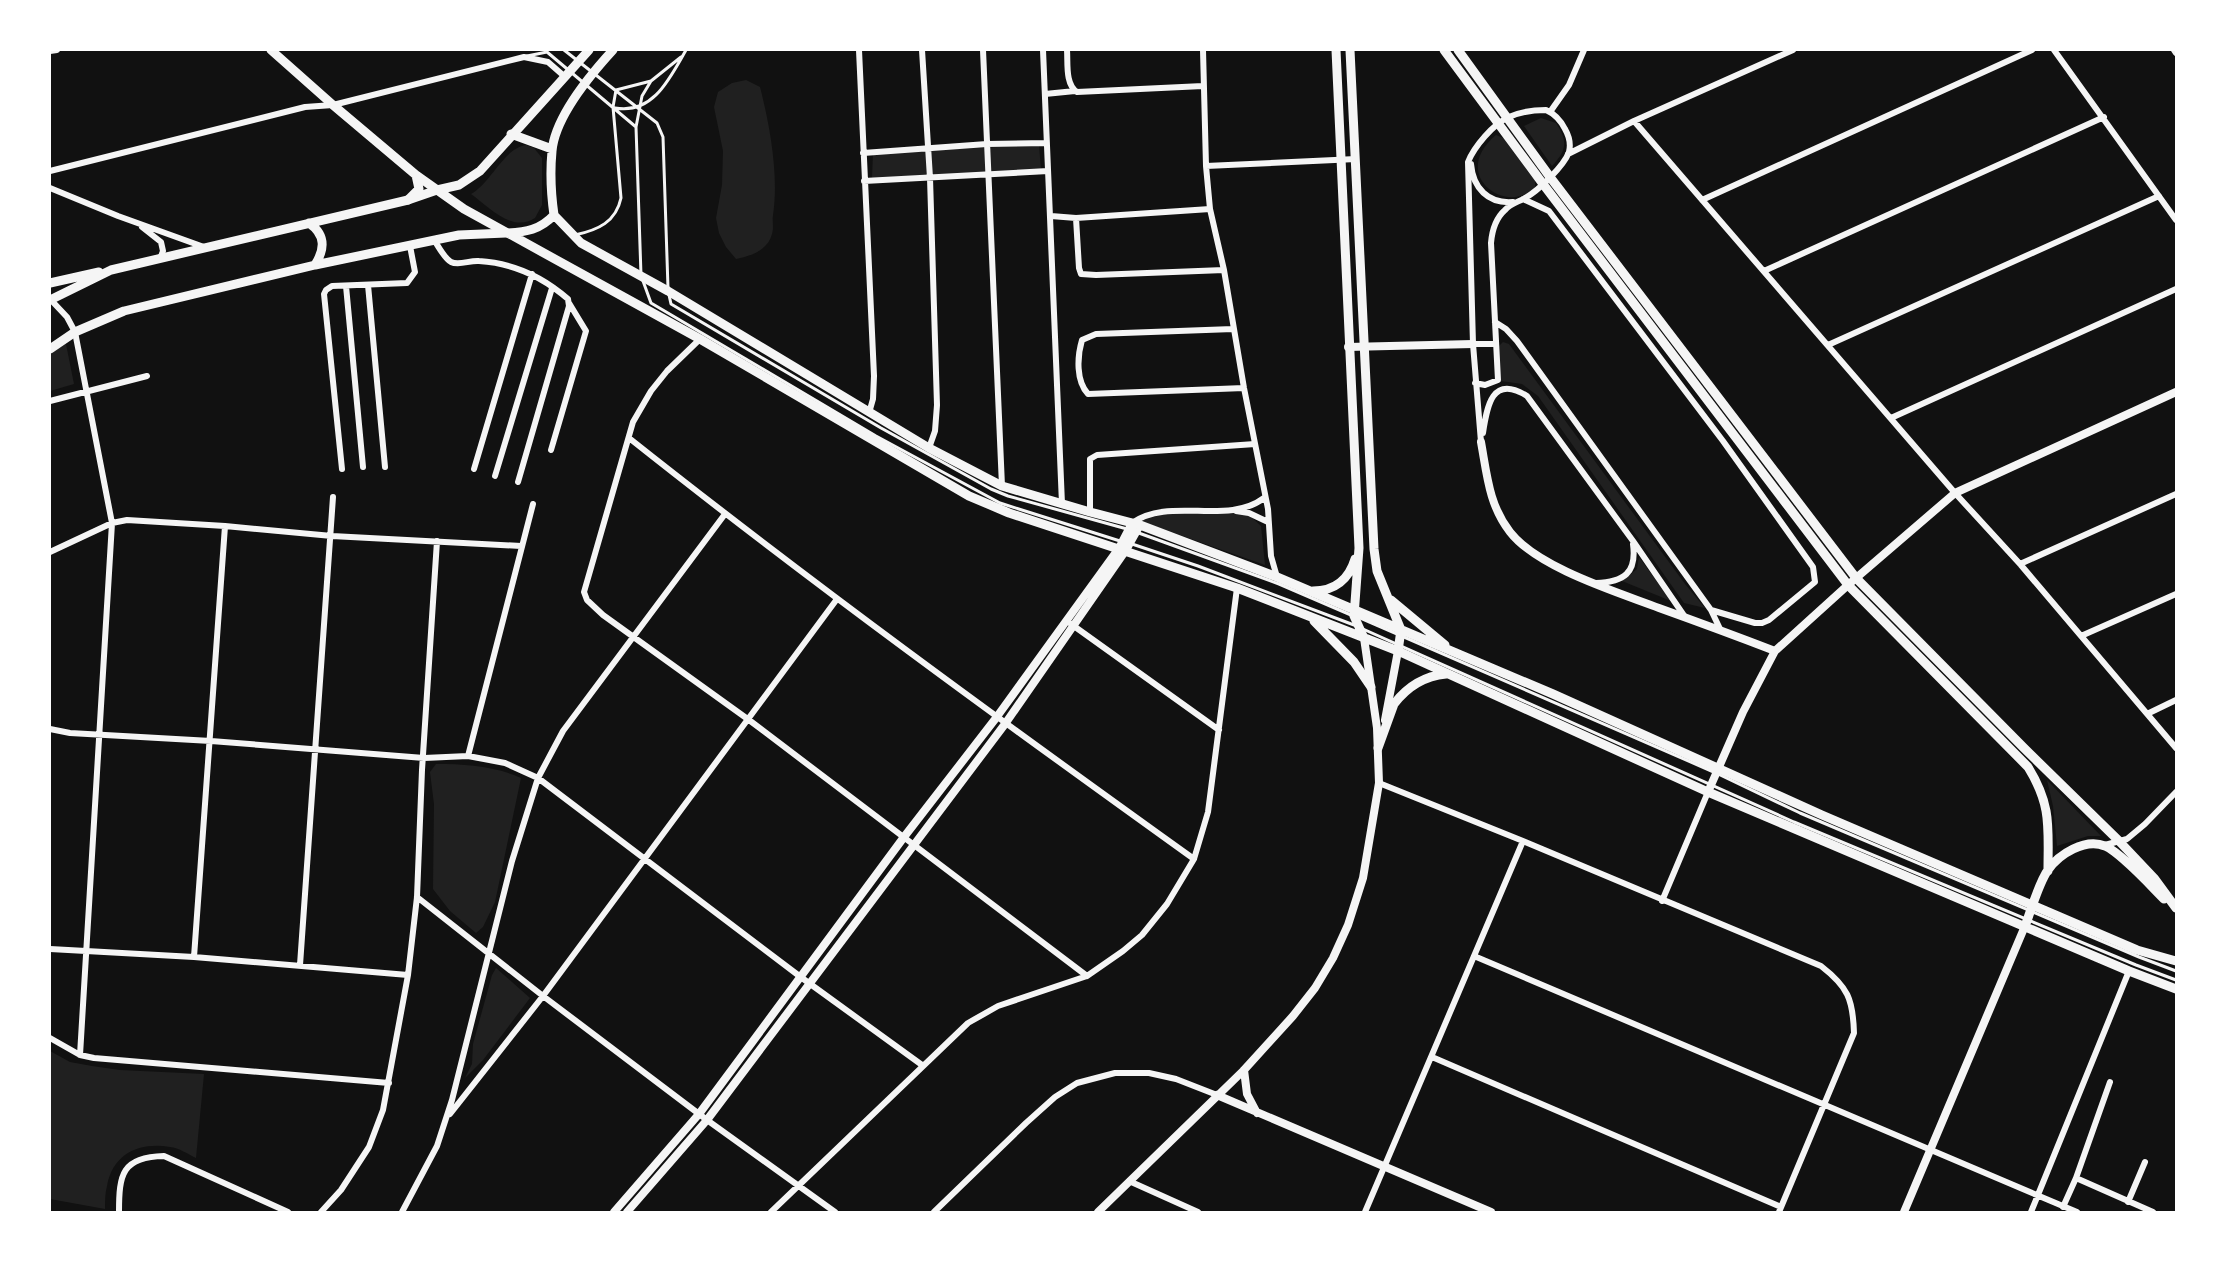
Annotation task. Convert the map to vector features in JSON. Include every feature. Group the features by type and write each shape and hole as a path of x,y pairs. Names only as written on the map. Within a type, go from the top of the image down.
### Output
{"main road":[{"path":"271,50 416,175 464,209 700,339 969,496 1009,513 1124,546 1310,618 1398,648 1448,674 1710,788 2030,915 2176,961"},
{"path":"50,283 408,200 459,185 473,176 589,50"},
{"path":"613,50 584,83 559,126 552,149 551,188 554,215 581,243 668,291 929,448 1002,486 1090,512 1277,577 1822,815 2030,915 2129,971 2176,989"},
{"path":"1336,50 1359,548 1355,613 1364,638"},
{"path":"1350,50 1374,549 1377,571 1401,632 1398,648"},
{"path":"1444,50 1856,578 2119,841 2154,878 2176,909"},
{"path":"1458,50 1508,117 1546,180 1848,585 2028,767 2042,791 2048,825 2048,871 2030,915"},
{"path":"511,134 552,149"},
{"path":"408,200 419,189 416,175"},
{"path":"50,349 75,332 124,312 315,265 434,240 459,235 522,232 537,228 554,215"},
{"path":"309,223 322,237 324,246 315,265"},
{"path":"50,300 111,270"},
{"path":"1309,591 1328,590 1348,577 1359,548"},
{"path":"1389,599 1454,653"},
{"path":"1310,618 1348,655 1371,687"},
{"path":"1378,748 1398,699 1408,689 1426,678 1448,674"},
{"path":"2048,871 2071,850 2086,844 2104,846 2115,853 2176,909"}],"street":[{"path":"50,51 57,50"},
{"path":"859,50 874,376 873,399 869,413"},
{"path":"922,50 930,178 937,405 935,431 929,448"},
{"path":"983,50 1002,486"},
{"path":"1043,50 1062,504"},
{"path":"1067,50 1069,81 1074,91"},
{"path":"1203,50 1206,166 1210,209 1224,270 1264,498 1268,509 1271,556 1277,577"},
{"path":"1551,112 1569,85 1584,50"},
{"path":"1481,442 1489,403 1499,390 1491,243 1492,233 1504,210 1520,201 1546,180 1568,154 1634,121 1793,50"},
{"path":"1702,200 2032,50"},
{"path":"2054,50 2176,220"},
{"path":"50,171 305,107 333,105 524,57 548,62 566,73"},
{"path":"1045,94 1203,86"},
{"path":"1568,154 1570,146 1563,124 1551,112 1540,110 1508,117 1474,152 1468,162 1475,383 1489,490 1497,511 1519,542 1595,584 1775,651"},
{"path":"1764,272 2104,117"},
{"path":"1634,121 2020,564 2176,748"},
{"path":"863,153 987,144 1047,143"},
{"path":"1474,152 1471,159 1472,171 1479,188 1485,195 1498,202 1520,201 1549,210 1716,432 1813,567 1815,582 1769,620 1762,623 1711,610"},
{"path":"1206,166 1356,159"},
{"path":"864,180 1048,171"},
{"path":"50,188 205,248"},
{"path":"1828,345 2159,195"},
{"path":"1051,216 1076,218 1210,209"},
{"path":"1076,218 1081,274 1096,276 1224,270"},
{"path":"131,220 158,238 163,246 160,259"},
{"path":"434,240 448,260 453,263 478,261 517,268 532,274 566,297 586,332 551,450"},
{"path":"342,469 324,294 330,287 404,284 415,275 410,246"},
{"path":"474,469 532,274"},
{"path":"368,285 385,467"},
{"path":"346,286 363,467"},
{"path":"495,476 552,288"},
{"path":"1891,418 2176,289"},
{"path":"50,300 67,317 75,332 112,523 81,1056"},
{"path":"518,482 569,302"},
{"path":"1495,322 1506,329 1517,341 1711,610 1721,631"},
{"path":"1233,329 1096,334 1082,340 1078,351 1080,383 1088,394 1244,388"},
{"path":"700,339 667,371 651,391 633,422 584,592 585,597 593,606 634,637 914,844 1087,976"},
{"path":"1348,347 1495,344"},
{"path":"50,401 147,376"},
{"path":"1475,383 1485,385 1498,380"},
{"path":"1499,390 1517,391 1531,400 1685,617"},
{"path":"1662,901 1743,712 1775,651 1956,493 2176,392"},
{"path":"629,438 725,514 922,660 996,718 1194,859"},
{"path":"1090,512 1088,467 1092,457 1255,444"},
{"path":"2020,564 2176,494"},
{"path":"300,965 333,497"},
{"path":"627,1212 707,1120 1005,724 1074,626 1134,527 1146,516 1161,513 1230,510 1248,507 1264,498"},
{"path":"468,756 533,504"},
{"path":"1230,510 1250,513 1268,522"},
{"path":"402,1212 426,1170 455,1092 488,954 538,778 563,731 725,514"},
{"path":"50,552 112,523 127,520 332,536 521,546"},
{"path":"194,957 225,526"},
{"path":"1595,584 1619,579 1630,570 1635,560 1633,541"},
{"path":"321,1212 341,1190 369,1147 383,1110 408,975 417,897 437,542"},
{"path":"614,1212 699,1114 802,978 904,837 996,718 1066,620 1124,546"},
{"path":"771,1212 922,1065 977,1017 998,1006 1087,976 1142,935 1167,904 1194,859 1208,812 1237,588"},
{"path":"2081,636 2176,594"},
{"path":"446,1119 543,996 837,599"},
{"path":"1066,620 1219,730"},
{"path":"1098,1212 1244,1070 1293,1016 1315,988 1333,958 1348,925 1364,878 1379,783 1378,748 1364,638"},
{"path":"1378,748 1397,663 1398,648"},
{"path":"2147,714 2176,700"},
{"path":"50,729 70,733 211,741 424,758 468,756 505,763 538,778 802,978 922,1065"},
{"path":"1379,783 1821,966 1837,978 1847,991 1853,1010 1854,1033 1780,1209 1432,1057"},
{"path":"2104,846 2127,839 2176,792"},
{"path":"1365,1212 1523,841"},
{"path":"417,897 488,954 699,1114 835,1212"},
{"path":"1904,1212 2030,915"},
{"path":"50,949 194,957 408,975"},
{"path":"1474,956 2077,1212"},
{"path":"2031,1212 2129,971"},
{"path":"50,1038 81,1056 389,1083"},
{"path":"1244,1070 1247,1094 1258,1114"},
{"path":"934,1212 1055,1097 1077,1083 1115,1073 1149,1073 1176,1079 1217,1095 1491,1212"},
{"path":"2063,1207 2076,1178 2110,1082"},
{"path":"119,1212 119,1190 123,1173 134,1161 146,1156 164,1156 288,1212"},
{"path":"2128,1202 2145,1162"},
{"path":"2076,1178 2153,1212"},
{"path":"1129,1181 1198,1212"}],"lane":[{"path":"564,50 639,107 657,123 663,137 668,291 671,304 881,428 991,489 1008,496 1134,527 1355,613"},
{"path":"612,107 628,110 639,107 652,99 664,86 686,50"},
{"path":"616,90 651,81 681,57"},
{"path":"566,73 584,83 636,127"},
{"path":"651,81 639,107 636,127 641,276 651,303 923,463 1000,503 1124,546 1198,566 1358,626 1398,648 1710,788"},
{"path":"572,235 588,232 600,226 618,211 621,198 612,107 616,90"},
{"path":"1401,632 1717,770"},
{"path":"2030,915 2176,971"},
{"path":"2030,915 2136,965 2176,980"}],"shaded area":[{"path":"746,80 760,87 764,102 772,151 775,200 770,240 758,251 736,259 726,247 719,233 716,218 722,185 723,151 714,107 718,92 732,83"},
{"path":"1541,118 1556,123 1563,135 1563,150 1552,166 1524,126"},
{"path":"1496,135 1506,139 1535,179 1535,187 1523,195 1510,197 1498,194 1487,187 1480,177 1478,164 1483,150"},
{"path":"526,145 534,148 542,158 542,205 535,218 526,222 518,222 501,216 471,194 485,182 511,152"},
{"path":"1039,145 1041,170 872,178 873,153"},
{"path":"1503,342 1509,344 1705,608 1684,603 1538,396 1522,384 1501,381 1499,346"},
{"path":"66,344 74,384 50,391 50,353"},
{"path":"1233,512 1250,516 1261,526 1265,565 1140,521 1167,513"},
{"path":"1639,557 1671,601 1622,581 1637,569"},
{"path":"436,764 480,766 521,778 495,902 483,927 476,933 450,911 433,889 434,804 430,772"},
{"path":"2047,780 2101,836 2088,836 2057,846 2053,806"},
{"path":"496,968 530,998 483,1060 465,1078 472,1064 473,1044 492,975"},
{"path":"50,1051 70,1062 92,1066 120,1070 204,1074 196,1158 170,1147 138,1148 115,1165 106,1189 105,1209 50,1199"}]}
